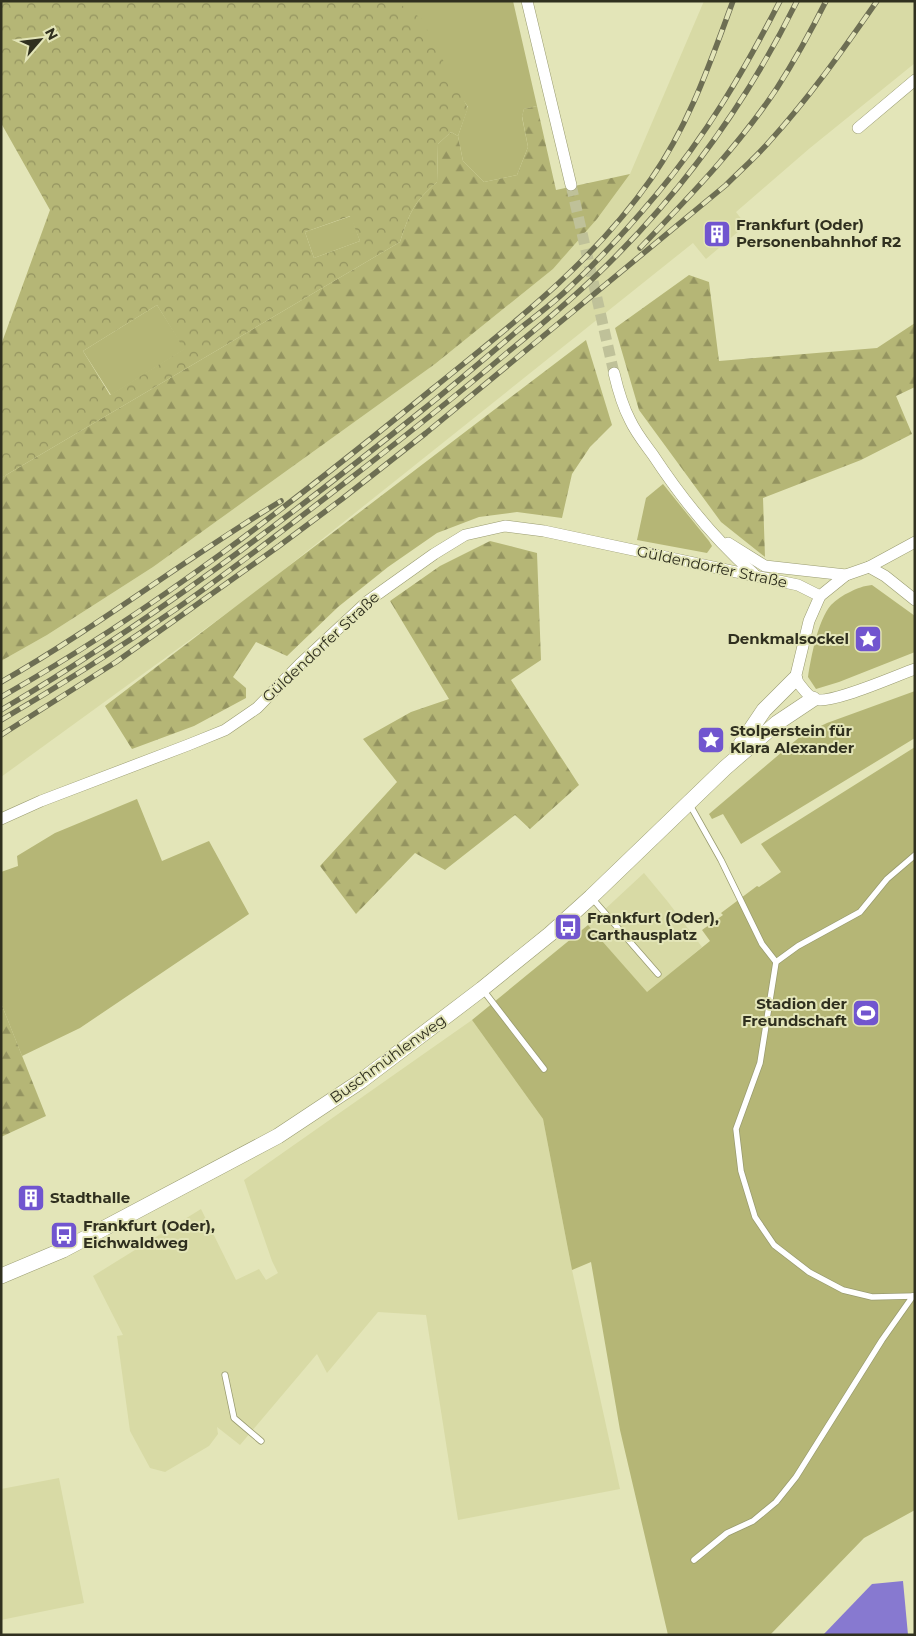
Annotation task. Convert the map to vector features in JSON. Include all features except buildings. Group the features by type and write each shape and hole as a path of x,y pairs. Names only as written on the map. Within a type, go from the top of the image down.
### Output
{"street":[{"path":"527,1 571,185"},
{"path":"858,128 915,80"},
{"path":"614,373 618,393 631,422 662,469 728,551 755,575"},
{"name":"Güldendorfer Straße","path":"1,819 41,800 225,730 257,708 300,664 368,601 434,554 465,535 505,526 544,531 798,585 820,596"},
{"path":"710,530 738,550 766,566 846,575"},
{"path":"915,542 868,567 846,575 820,596 809,622 795,679 813,698 822,700 838,697 915,669"},
{"path":"868,567 885,576 915,600"},
{"name":"Buschmühlenweg","path":"725,768 764,710 795,679"},
{"name":"Buschmühlenweg","path":"1,1276 63,1250 278,1136 361,1081 482,989 550,934 725,768 777,723 813,698"}],"lane":[{"path":"688,803 721,860 762,944 776,962"},
{"path":"914,1296 872,1297 842,1290 809,1272 774,1245 755,1217 741,1171 736,1129 760,1063 776,962 798,946 860,912 887,879 915,855"},
{"path":"591,897 658,974"},
{"path":"482,989 544,1069"},
{"path":"694,1560 727,1533 753,1521 776,1502 796,1476 882,1340 914,1296"},
{"path":"225,1375 234,1418 261,1440"}],"shaded area":[{"path":"704,1 915,1 915,63 810,148 736,212 746,225 706,259 693,243 256,592 1,777 1,661 47,635 153,567 435,364 553,269 597,219 630,174"},
{"path":"644,873 702,947 647,993 588,925"},
{"path":"472,1020 543,1119 572,1270 620,1489 458,1520 426,1315 378,1312 327,1373 317,1354 240,1445 217,1427 218,1434 209,1446 165,1472 150,1468 130,1431 117,1336 123,1335 93,1276 201,1209 236,1280 259,1269 266,1280 278,1273 272,1261 244,1180"},
{"path":"59,1478 84,1603 1,1620 1,1489"},
{"path":"903,1581 908,1635 823,1635 872,1584"}],"green space":[{"path":"1,1 395,1 421,18 468,108 458,136 451,132 438,144 437,182 417,202 400,242 1,478 1,345 50,210 1,123","holes":["350,216 360,241 314,258 305,232","157,305 184,349 110,395 83,351"]},
{"path":"395,1 513,1 537,106 524,109 522,117 528,147 517,175 484,182 463,161 458,136 468,107"},
{"path":"537,106 556,190 630,174 597,219 553,269 435,364 153,567 47,635 1,661 1,478 400,242 417,202 437,182 438,144 451,132 458,136 463,161 484,182 517,175 528,147 522,116 524,109"},
{"path":"351,216 360,241 314,258 305,232"},
{"path":"689,275 709,282 719,361 877,348 915,323 915,387 896,396 912,434 861,460 763,498 765,557 721,522 639,410 615,328"},
{"path":"157,305 185,349 111,395 83,351"},
{"path":"586,340 612,425 590,447 572,474 562,518 517,512 479,517 437,533 388,567 338,607 287,656 256,642 233,677 246,688 246,698 194,726 132,749 105,706"},
{"path":"663,484 709,541 712,546 707,553 637,540 646,498"},
{"path":"490,541 537,553 541,660 511,680 579,785 530,829 515,815 445,870 415,853 356,914 320,866 397,782 363,739 411,712 449,699 390,601 440,566"},
{"path":"872,585 915,616 915,652 816,689 808,677 816,639 826,612 833,603 845,595 861,587"},
{"path":"915,691 915,738 741,844 723,814 712,819 709,814 802,735 827,723"},
{"name":"Stadion der Freundschaft","path":"915,747 915,1510 864,1538 770,1635 668,1635 620,1430 591,1262 572,1270 543,1119 472,1020 588,925 647,992 710,941 702,930 757,886 759,887 781,872 761,844"},
{"path":"137,799 162,861 209,841 249,914 80,1028 22,1056 1,1003 1,872 18,866 17,856 55,833"},
{"path":"1,1003 46,1116 1,1137"}],"tunnel":[{"path":"571,185 614,373"}],"railway":[{"path":"1,697 58,664 114,628 222,553 380,432 520,318 549,292 603,239 651,179 688,115 733,1"},
{"path":"1,710 56,677 164,606 268,530 420,412 560,296 626,230 692,149 739,77 780,1"},
{"path":"1,720 133,638 242,561 430,416 578,292 645,226 695,166 718,135 760,69 797,1"},
{"path":"640,248 712,171 762,110 790,67 826,1"},
{"path":"1,735 116,662 342,499 426,433 726,185 764,148 812,91 877,1"},
{"path":"1,682 72,639 281,501"}],"place":[{"name":"Frankfurt (Oder) Personenbahnhof R2","path":"717,234"},
{"name":"Denkmalsockel","path":"868,639"},
{"name":"Stolperstein für Klara Alexander","path":"711,740"},
{"name":"Frankfurt (Oder), Carthausplatz","path":"568,927"},
{"name":"Stadion der Freundschaft","path":"866,1013"},
{"name":"Stadthalle","path":"31,1198"},
{"name":"Frankfurt (Oder), Eichwaldweg","path":"64,1235"}]}
